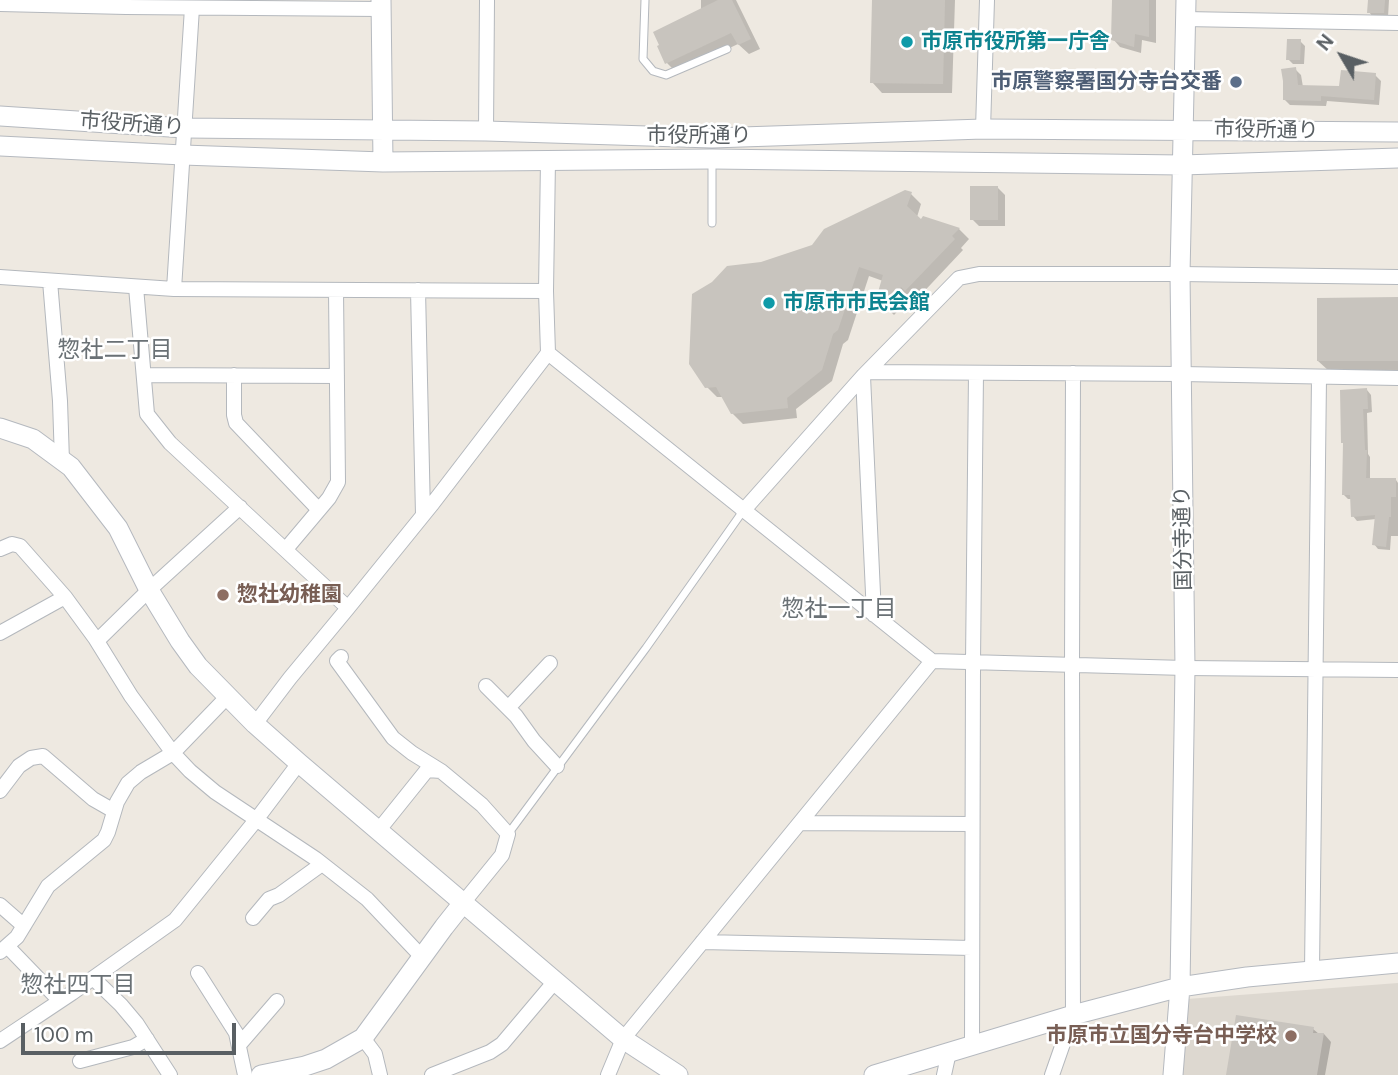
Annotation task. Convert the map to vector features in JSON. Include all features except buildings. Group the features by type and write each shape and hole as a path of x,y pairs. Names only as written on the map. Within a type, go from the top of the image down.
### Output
{"street":[{"path":"486,0 486,131"},
{"path":"983,129 987,0"},
{"path":"0,4 167,4 192,8 226,4 381,5 383,162"},
{"path":"174,289 192,8"},
{"path":"1186,10 1398,23"},
{"name":"国分寺通り","path":"1173,1075 1180,987 1185,668 1180,274 1186,10"},
{"name":"市役所通り","path":"0,116 185,128 486,131 712,138 983,129 1398,132"},
{"name":"市役所通り","path":"0,146 383,162 712,159 1182,165 1398,158"},
{"path":"256,724 548,352 548,160"},
{"path":"743,511 865,374 959,278 979,274 1398,277"},
{"path":"0,277 174,289 546,291"},
{"path":"50,281 62,461"},
{"path":"136,287 147,414 170,443 348,608"},
{"path":"286,549 329,498 338,482 336,290"},
{"path":"418,290 423,514"},
{"path":"548,352 932,661 1185,668 1398,670"},
{"path":"972,1046 976,373"},
{"path":"865,374 1073,373 1398,378"},
{"path":"1052,1075 1073,1015 1073,373"},
{"path":"865,374 874,615"},
{"path":"144,375 337,376"},
{"path":"234,375 236,423 319,510"},
{"path":"1312,971 1319,378"},
{"path":"0,428 33,439 71,467 118,528 149,590 180,641 198,666 256,724 623,1039 678,1075"},
{"path":"97,641 240,507"},
{"path":"0,548 12,544 20,546 65,597 97,641 131,696 173,753 190,771 215,792 322,864 367,899 422,957"},
{"path":"0,633 65,597"},
{"path":"261,1075 326,1059 363,1038 502,855 508,834 482,806 441,771 411,753 393,738 337,661 341,657"},
{"path":"608,1075 623,1039 932,661"},
{"path":"508,708 550,663"},
{"path":"486,686 557,766"},
{"path":"60,1001 4,949 17,937 48,886 104,840 117,802 128,783 173,753 228,696"},
{"path":"0,791 19,766 31,758 43,756 93,799 114,811"},
{"path":"0,1041 175,920 299,763"},
{"path":"378,831 427,770 441,771"},
{"path":"800,823 972,824"},
{"path":"253,918 269,899 279,895 322,864"},
{"path":"0,905 24,926"},
{"path":"702,942 972,948"},
{"path":"874,1075 1073,1015 1180,987 1247,977 1398,963"},
{"path":"198,973 236,1033 245,1075"},
{"path":"93,978 137,1024 170,1075"},
{"path":"432,1075 490,1052 502,1044 556,980"},
{"path":"239,1045 276,1001"},
{"path":"363,1038 375,1054 380,1075"},
{"path":"80,1061 133,1047 147,1039"},
{"path":"944,1075 949,1052"}],"lane":[{"path":"645,0 643,59 653,71 666,75 727,49"},
{"path":"712,138 712,223"},
{"path":"508,834 646,648 743,511"}],"shaded area":[{"name":"市原市立国分寺台中学校","path":"1398,983 1398,1075 1182,1075 1187,999"}],"place":[{"name":"市原市役所第一庁舎","path":"907,42"},
{"name":"市原警察署国分寺台交番","path":"1236,82"},
{"name":"市原市市民会館","path":"769,303"},
{"name":"惣社幼稚園","path":"223,595"},
{"name":"市原市立国分寺台中学校","path":"1291,1036"}],"district":[{"name":"惣社二丁目","path":"115,351"},
{"name":"惣社一丁目","path":"839,610"},
{"name":"惣社四丁目","path":"78,986"}]}
